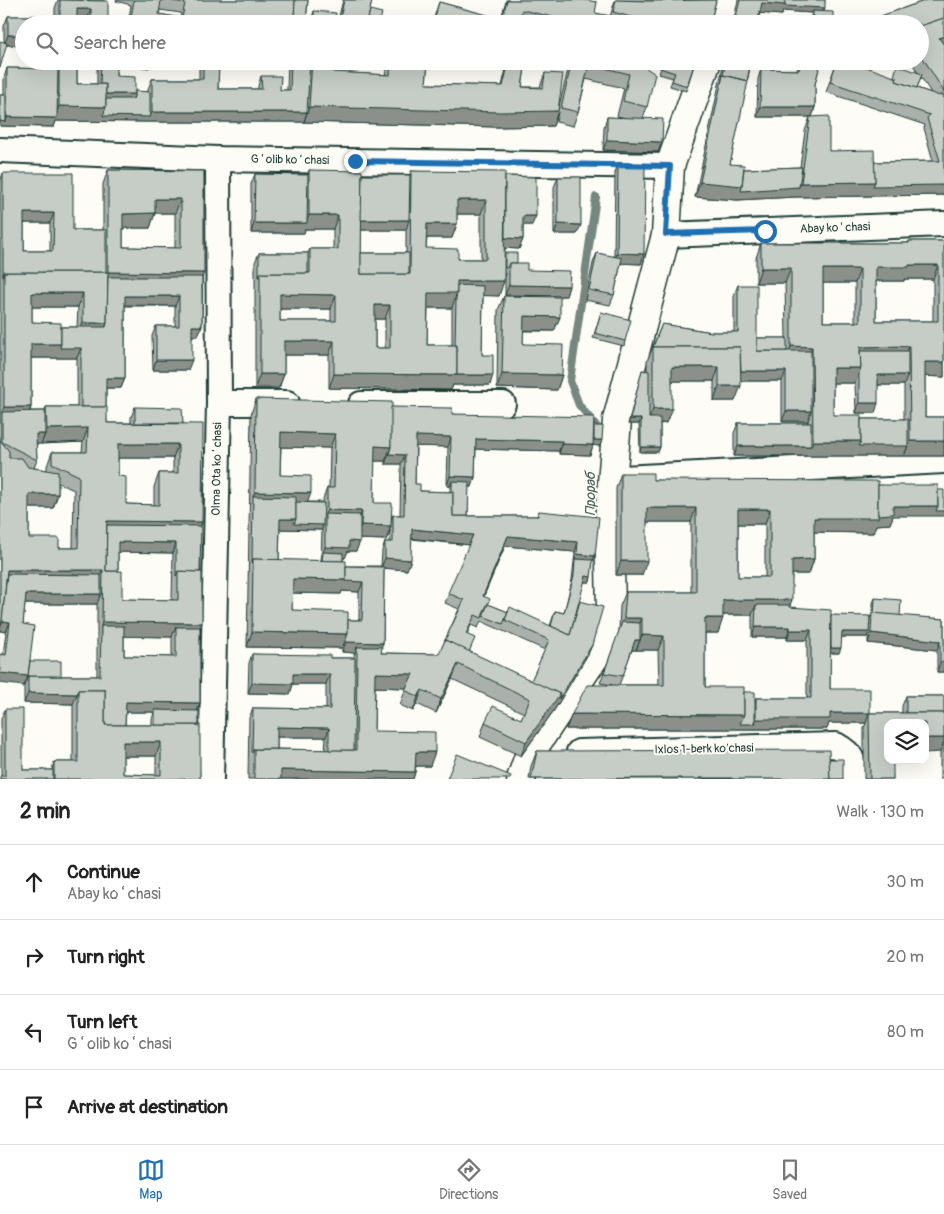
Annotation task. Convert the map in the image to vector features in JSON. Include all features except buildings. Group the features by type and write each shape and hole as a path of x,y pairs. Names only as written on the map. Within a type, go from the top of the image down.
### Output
{"street":[{"path":"723,15 729,0"},
{"path":"521,779 530,753 598,652 610,609 609,521 617,420 666,234 670,166 704,70"},
{"name":"Gʻolib koʻchasi","path":"0,150 218,159 670,166"},
{"name":"Olma Ota koʻchasi","path":"211,779 219,403 218,159"},
{"name":"Abay koʻchasi","path":"666,234 944,224"},
{"path":"219,403 307,403"},
{"path":"337,403 503,404"},
{"path":"613,478 944,461"},
{"name":"Ixlos 1-berk koʼchasi","path":"530,753 836,745 848,752 853,762 853,779"}],"waterway":[{"name":"Прораб","path":"596,197 570,381 579,405 602,433"}],"route":[{"path":"355,161 670,166 666,234 765,231"}]}
